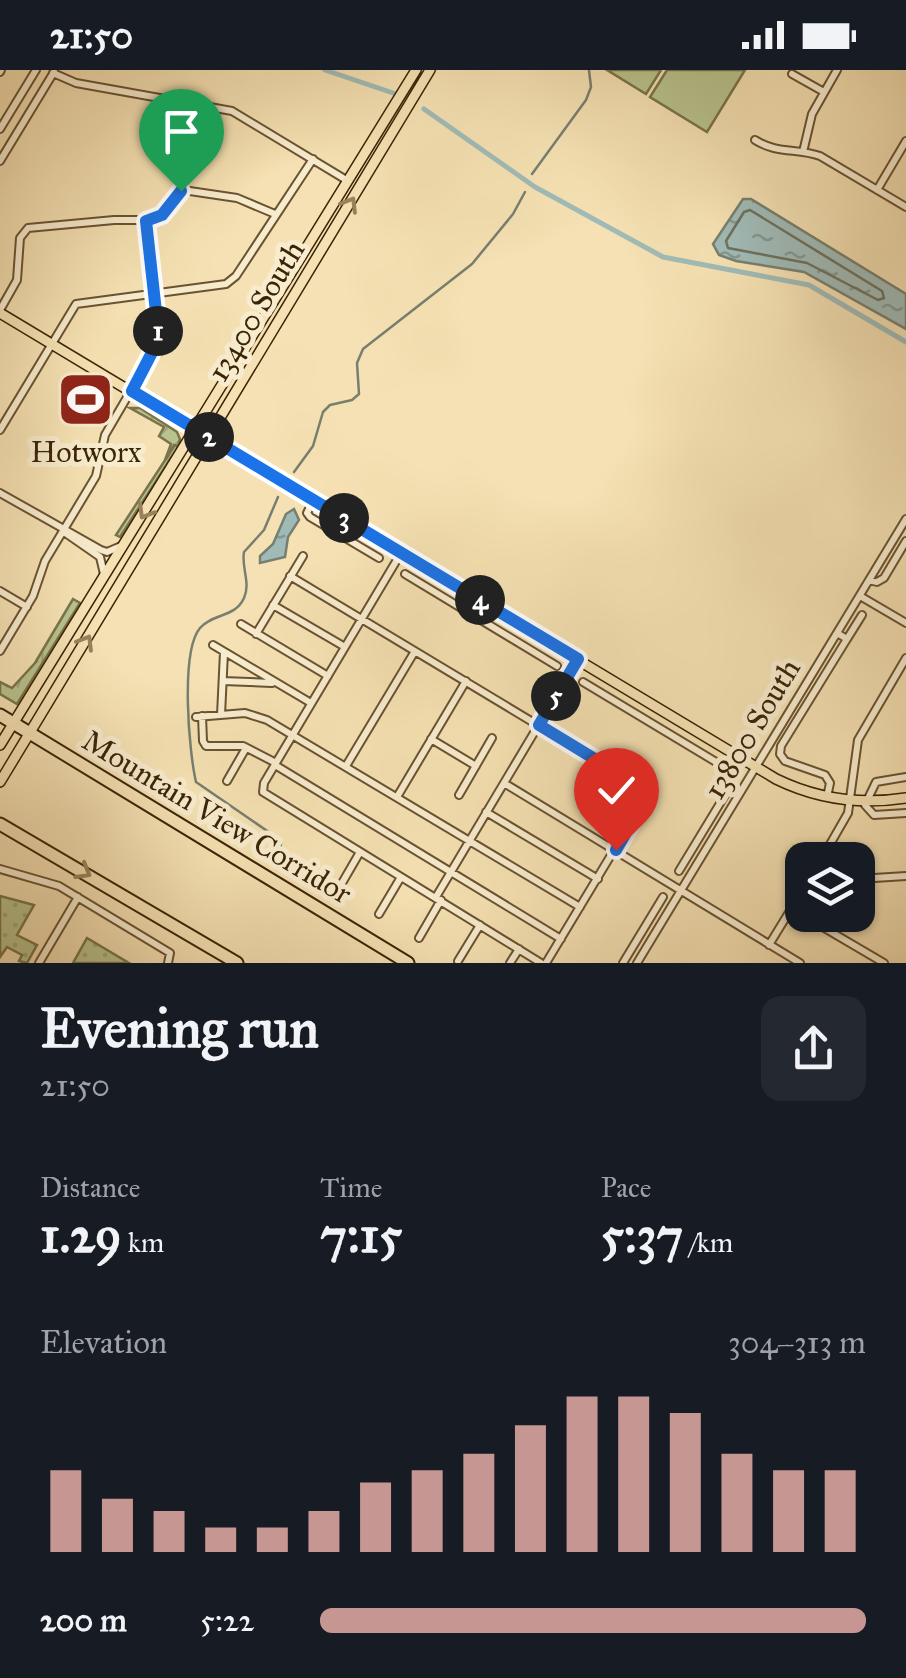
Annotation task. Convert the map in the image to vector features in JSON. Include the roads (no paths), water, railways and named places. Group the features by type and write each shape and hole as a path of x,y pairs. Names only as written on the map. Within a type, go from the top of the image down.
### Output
{"highway":[{"name":"Mountain View Corridor","path":"0,715 408,963"},
{"path":"0,824 237,963"}],"main road":[{"name":"13400 South","path":"0,745 416,70"},
{"name":"13400 South","path":"0,782 430,70"},
{"path":"0,312 785,784 850,800 906,798"}],"street":[{"path":"0,130 36,70"},
{"path":"803,152 808,124 837,70"},
{"path":"0,161 54,72 76,82 232,111 348,181"},
{"path":"792,74 824,92"},
{"path":"755,140 776,150 820,156 906,207"},
{"path":"877,190 906,141"},
{"path":"0,430 73,307 81,301 226,284 236,276 313,159"},
{"path":"0,312 17,280 20,238 26,230 114,220 146,221 162,215 184,190 238,198 275,214"},
{"path":"0,652 34,594 41,568 96,476 102,440 157,346 146,221"},
{"path":"0,493 104,551 126,543"},
{"path":"313,500 307,513 310,517 379,558"},
{"name":"13800 South","path":"638,963 906,520"},
{"path":"356,544 364,530"},
{"path":"63,531 100,558 105,567 104,579"},
{"path":"869,580 877,582 884,578 906,541"},
{"path":"290,576 362,619 415,651 466,681 649,792 544,963 265,795 264,784 275,764 311,703 345,648 362,619 402,552"},
{"path":"256,634 303,556"},
{"path":"405,574 557,666"},
{"path":"431,590 440,576"},
{"path":"0,591 27,607"},
{"path":"860,596 906,622"},
{"path":"274,605 345,648"},
{"path":"827,797 830,783 825,775 785,761 780,754 781,746 862,615"},
{"path":"241,624 328,676"},
{"path":"837,633 847,639"},
{"path":"531,650 540,636"},
{"path":"213,645 311,703"},
{"path":"346,766 415,651"},
{"path":"221,715 224,652"},
{"path":"832,842 845,820 858,740 906,658"},
{"path":"418,938 451,872 578,659"},
{"path":"223,681 276,683"},
{"path":"397,797 466,681"},
{"path":"583,682 733,776 679,871"},
{"path":"608,696 616,682"},
{"path":"561,939 247,747 206,746 199,717 255,715 580,907"},
{"path":"459,795 492,738"},
{"path":"431,740 476,766"},
{"path":"709,758 718,744"},
{"path":"226,781 247,747"},
{"path":"906,777 876,782 865,801 866,809 874,816 906,814"},
{"path":"504,783 800,963"},
{"path":"720,803 730,809"},
{"path":"486,812 598,879"},
{"path":"694,846 704,852"},
{"path":"338,890 360,852"},
{"path":"0,869 59,886 170,953 168,963"},
{"path":"379,914 401,876"},
{"path":"875,878 906,876"},
{"path":"623,963 663,897"},
{"path":"39,963 78,898"},
{"path":"769,945 785,919"},
{"path":"648,922 658,928"},
{"path":"458,961 480,925"},
{"path":"832,932 884,963"},
{"path":"510,963 519,949"}],"water":[{"path":"743,199 751,199 906,294 906,329 804,272 719,255 713,244"},
{"path":"294,509 299,520 288,537 285,557 260,563 260,556 273,544 286,514"}],"waterway":[{"path":"325,70 396,94"},
{"path":"532,174 586,100 591,87 589,70"},
{"path":"424,109 535,187 663,257 809,285 906,342"},
{"path":"294,472 313,446 323,412 330,405 352,400 359,394 357,363 363,349 472,264 513,214 525,192"},
{"path":"278,497 264,530 244,552 244,598 235,609 205,623 194,640 188,703 196,782 276,837 281,843 278,866"}],"place":[{"name":"Hotworx","path":"86,399"}]}
